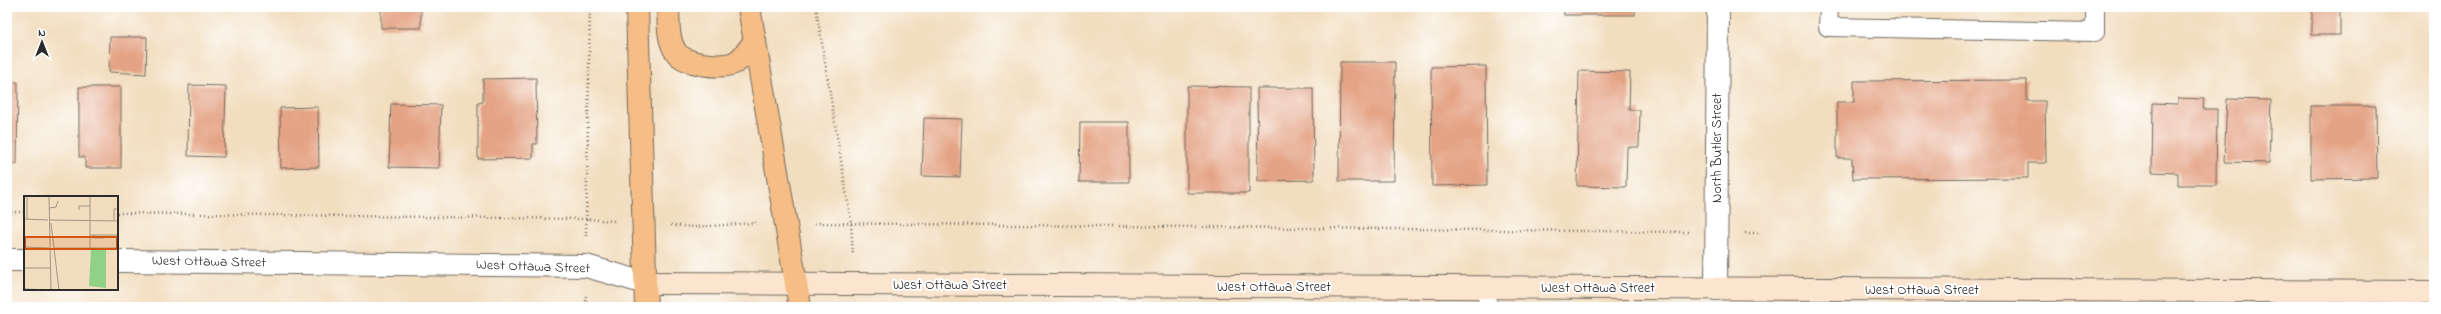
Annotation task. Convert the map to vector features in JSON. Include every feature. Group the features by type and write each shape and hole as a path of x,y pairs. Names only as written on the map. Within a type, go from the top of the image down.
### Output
{"main road":[{"path":"637,7 646,307"},
{"path":"668,7 670,37 676,53 689,61 711,66 736,62 755,41"},
{"path":"749,7 800,307"},
{"name":"West Ottawa Street","path":"645,283 797,284 1487,297 1716,289 2434,292"}],"street":[{"name":"North Butler Street","path":"1716,289 1718,7"},
{"path":"7,260 24,260"},
{"name":"West Ottawa Street","path":"118,261 586,266 645,283"}],"lane":[{"path":"1829,7 1828,27 2094,32 2095,7"}],"path":[{"path":"118,213 586,219 590,7"},
{"path":"816,7 851,222 1759,232"},
{"path":"7,212 24,212"},
{"path":"694,227 748,222"}],"building":[{"path":"381,7 421,7 421,28 381,28"},
{"path":"1564,7 1635,7 1635,15 1564,15"},
{"path":"2312,7 2340,7 2340,35 2312,35"},
{"path":"110,37 147,37 146,74 109,72"},
{"path":"1340,62 1395,62 1394,181 1339,181"},
{"path":"1486,66 1487,185 1432,186 1431,67"},
{"path":"1579,71 1630,72 1629,110 1640,110 1639,147 1627,147 1626,187 1577,186"},
{"path":"536,78 537,144 533,144 533,158 478,159 478,103 483,102 483,79"},
{"path":"2027,80 2027,101 2045,101 2046,163 2028,163 2028,178 1853,179 1852,158 1837,158 1837,102 1854,102 1854,81"},
{"path":"7,82 18,82 17,164 7,164"},
{"path":"189,85 226,86 224,157 188,156"},
{"path":"1187,86 1249,87 1249,193 1187,193"},
{"path":"79,87 121,87 121,168 85,168 85,157 79,157"},
{"path":"1257,88 1313,88 1314,180 1258,181"},
{"path":"2178,98 2204,99 2203,109 2217,109 2216,185 2178,185 2178,173 2152,172 2153,103 2178,104"},
{"path":"2227,99 2271,100 2269,163 2224,162"},
{"path":"391,104 441,105 439,168 389,167"},
{"path":"2311,106 2376,106 2377,178 2311,179"},
{"path":"318,107 319,167 281,168 280,108"},
{"path":"924,118 962,119 960,177 922,176"},
{"path":"1080,122 1129,122 1129,182 1079,182"}]}
